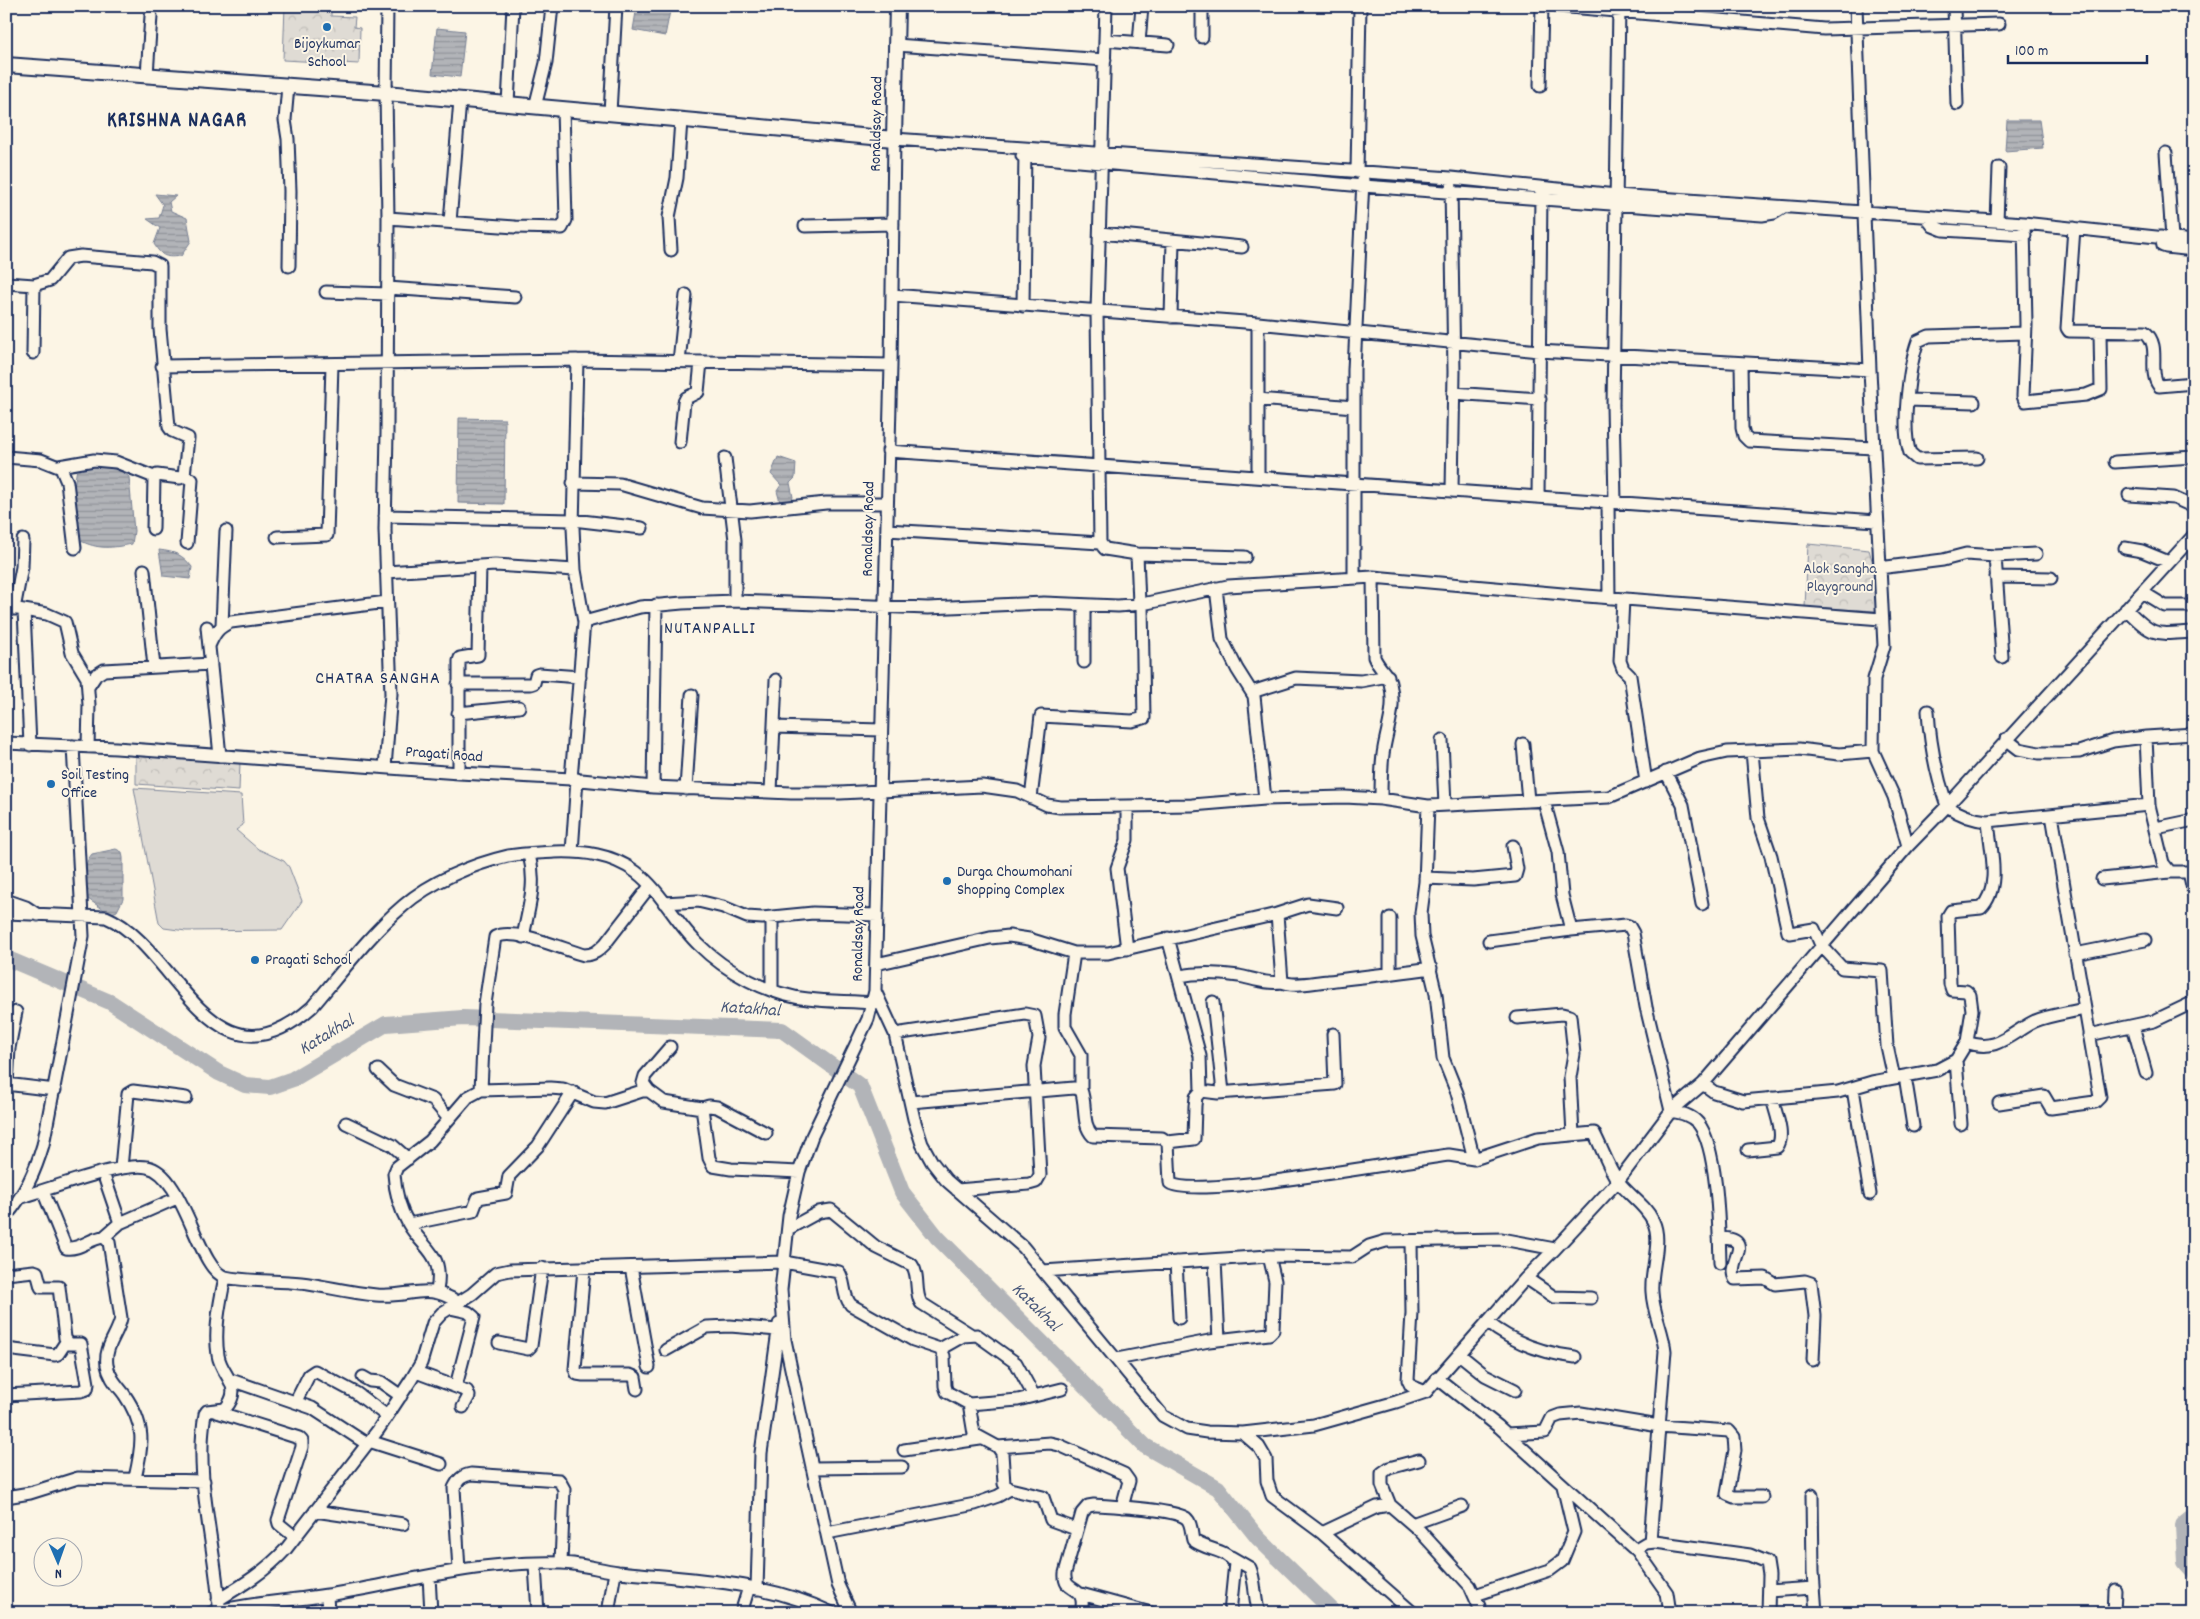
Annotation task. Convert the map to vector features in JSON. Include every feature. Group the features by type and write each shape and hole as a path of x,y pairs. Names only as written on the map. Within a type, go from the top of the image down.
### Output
{"main road":[{"name":"Ronaldsay Road","path":"894,139 897,6"},
{"path":"6,65 386,93 894,139"}],"street":[{"path":"385,767 391,694 385,516 388,291 387,6"},
{"path":"508,104 513,6"},
{"path":"535,107 546,63 552,6"},
{"path":"610,114 616,6"},
{"path":"1106,6 1097,312 1100,543 1105,549 1137,554 1245,556"},
{"path":"1139,42 1142,6"},
{"path":"1202,6 1202,37"},
{"path":"1354,578 1354,407 1363,186 1360,172 1360,6"},
{"path":"1540,86 1542,6"},
{"path":"1558,6 1619,9 1793,27 1858,28 1999,24"},
{"path":"1856,6 1876,521 1884,646 1874,680 1873,751 1894,797 1908,846"},
{"path":"1954,6 1957,104"},
{"path":"1610,598 1613,405 1616,356 1619,9"},
{"path":"147,76 151,16"},
{"path":"1105,40 1168,45"},
{"path":"896,45 1105,60"},
{"path":"288,86 285,120 288,140 290,191 289,266"},
{"path":"450,222 460,100"},
{"path":"388,218 562,228 566,220 562,109"},
{"path":"671,250 669,217 677,178 682,120"},
{"path":"894,139 1006,147 1025,152 1451,193 1541,193 1997,221 2194,240"},
{"name":"Ronaldsay Road","path":"782,1304 788,1229 793,1193 799,1172 812,1136 868,1019 874,997 891,365 894,139"},
{"path":"1022,306 1025,152"},
{"path":"2166,153 2166,238 2163,246 2166,248 2194,250"},
{"path":"1102,159 1451,178 1541,193"},
{"path":"1997,221 1999,168"},
{"path":"1451,178 1452,490"},
{"path":"1538,497 1541,193"},
{"path":"1926,217 1933,226 1944,230 2025,235"},
{"path":"2024,223 2026,333 2023,396 2025,401 2086,395 2101,389 2100,333"},
{"path":"805,226 893,224"},
{"path":"2074,228 2068,328 2072,332 2100,333 2135,330 2145,332 2150,336 2153,345 2156,377 2159,386 2194,383"},
{"path":"1100,233 1242,247"},
{"path":"1172,317 1173,241"},
{"path":"6,283 34,285 50,280 64,261 75,256 158,264 162,269 160,329 162,366 170,426 172,431 188,438 184,476"},
{"path":"34,285 34,353"},
{"path":"326,292 388,291 515,297"},
{"path":"679,362 686,295"},
{"path":"892,295 1356,332 1539,351 1870,370"},
{"path":"1258,324 1258,476"},
{"path":"1977,458 1917,459 1913,456 1906,439 1911,363 1918,341 1929,336 2026,333"},
{"path":"162,366 577,360 891,365"},
{"path":"572,852 574,779 584,622 576,570 573,520 577,360"},
{"path":"680,442 684,402 686,398 698,392 700,362"},
{"path":"1741,363 1742,428 1744,436 1749,441 1873,448"},
{"path":"277,537 327,535 332,364"},
{"path":"1453,393 1540,398"},
{"path":"1258,399 1354,407"},
{"path":"1908,400 1974,402"},
{"path":"888,451 1098,464 1876,521"},
{"path":"2115,462 2194,456"},
{"path":"6,457 29,458 56,465 94,460 116,462 154,477 157,475 180,478 184,476 192,480 187,544"},
{"path":"725,458 736,558 735,601"},
{"path":"56,465 67,482 75,548"},
{"path":"153,528 154,477"},
{"path":"574,483 620,484 693,506 731,509 767,511 826,503 887,503"},
{"path":"2129,495 2174,498 2194,506"},
{"path":"385,516 573,520 642,528"},
{"path":"887,530 1100,543"},
{"path":"222,625 226,531"},
{"path":"6,913 106,917 120,923 134,935 180,990 220,1025 238,1033 260,1035 284,1028 312,1007 383,925 404,904 455,875 509,856 529,854 572,852 600,856 621,862 639,874 698,944 725,966 772,990 807,999 874,997 895,1034 922,1144 932,1162 957,1190 1022,1247 1163,1416 1187,1429 1207,1432 1243,1433 1314,1425 1426,1392 1526,1278 1618,1181 1671,1111 1703,1084 1908,846 1947,806 2126,609 2151,598 2169,562 2194,535"},
{"path":"23,540 22,567 15,609 30,745"},
{"path":"2125,548 2142,551 2169,562"},
{"path":"1031,798 1041,716 1132,721 1144,718 1137,554"},
{"path":"1879,568 1943,560 1962,554 1996,556 2036,554"},
{"path":"1996,556 2002,656"},
{"path":"386,572 480,566 576,570"},
{"path":"459,773 458,684 460,658 478,655 480,566"},
{"path":"144,570 154,667"},
{"path":"1373,576 1374,657 1378,668 1388,676 1393,711 1384,747 1381,798"},
{"path":"584,622 656,605 735,601 885,608 1044,603 1084,606 1140,604 1216,588 1373,576 1610,598 1882,619"},
{"path":"1996,577 2051,578"},
{"path":"1216,588 1222,639 1240,675 1254,696 1265,799"},
{"path":"2151,598 2165,606 2194,606"},
{"path":"1623,599 1620,660 1623,670 1630,676 1646,782"},
{"path":"209,646 216,631 222,625 231,622 387,602"},
{"path":"653,787 656,605"},
{"path":"1084,606 1084,662"},
{"path":"15,609 47,614 65,622 72,653 86,674 88,687 88,747"},
{"path":"2126,609 2140,624 2156,634 2194,632"},
{"path":"207,627 220,756"},
{"path":"88,687 96,675 104,670 211,664"},
{"path":"458,684 530,684 534,683 536,675 539,674 580,677"},
{"path":"1252,692 1296,678 1361,681 1388,676"},
{"path":"771,792 776,680"},
{"path":"686,788 692,695"},
{"path":"458,713 519,707"},
{"path":"1928,712 1932,755 1947,806 1964,816 1988,821 2149,805"},
{"path":"774,727 881,730"},
{"path":"2006,739 2024,750 2070,753 2101,744 2146,737 2194,734"},
{"path":"2146,737 2149,805 2156,828 2162,863 2170,872"},
{"path":"1442,740 1445,805"},
{"name":"Pragati Road","path":"6,743 574,779 653,787 840,793 982,786 1017,791 1031,798 1060,807 1192,805 1265,799 1381,798 1428,806 1609,797 1700,758 1727,752 1798,749 1839,754 1873,751"},
{"path":"1523,744 1528,801"},
{"path":"6,1216 22,1197 41,1151 65,1036 83,936 73,746"},
{"path":"1752,751 1758,818 1772,856 1787,930 1790,934 1814,929 1821,945 1842,968 1882,971 1887,1046 1900,1077 1913,1126"},
{"path":"1666,772 1683,805 1702,904"},
{"path":"1544,800 1558,852 1562,895 1571,930"},
{"path":"1127,806 1127,840 1117,868 1127,949"},
{"path":"1428,806 1421,926 1431,968 1443,1058 1456,1093 1474,1159"},
{"path":"1999,1103 2044,1096 2051,1108 2099,1100 2099,1088 2052,815"},
{"path":"2156,828 2194,820"},
{"path":"1703,1084 1714,1092 1743,1101 1853,1089 1872,1082 1937,1070 1956,1060 1967,1042 1972,1002 1970,995 1966,992 1952,990 1950,984 1948,916 1951,911 1981,908 1990,896 1993,882 1988,821"},
{"path":"1425,878 1473,880 1515,876 1517,869 1513,846"},
{"path":"523,937 534,885 534,873 529,854"},
{"path":"2102,880 2170,872 2189,872 2194,894"},
{"path":"481,1090 485,1004 490,955 495,937 501,934 523,937 584,955 597,952 650,886"},
{"path":"6,900 26,907 38,915"},
{"path":"664,903 698,902 717,905 747,917 772,917 814,912 877,915"},
{"path":"876,964 990,938 1009,936 1029,939 1074,953 1108,953 1277,914 1308,904 1337,908"},
{"path":"1277,914 1282,982"},
{"path":"772,917 772,990"},
{"path":"1390,918 1390,974"},
{"path":"1489,941 1571,930 1629,926 1671,1111"},
{"path":"1074,953 1065,1014 1065,1027 1081,1054 1081,1090 1084,1097 1088,1131 1093,1136 1156,1136 1168,1142 1194,1139 1196,1097 1201,1091 1200,1056 1168,938"},
{"path":"2075,954 2145,940"},
{"path":"1179,976 1205,972 1241,977 1257,982 1282,982 1288,984 1431,968"},
{"path":"1213,1002 1223,1092"},
{"path":"2089,1035 2154,1021 2194,1002"},
{"path":"1967,1042 1974,1045 1996,1043 2014,1036 2036,1021 2084,1009"},
{"path":"16,1012 8,1037 7,1084 54,1090"},
{"path":"895,1034 1031,1014 1037,1020 1039,1038 1034,1066 1040,1175 1036,1182 1029,1184 957,1190"},
{"path":"1517,1018 1562,1014 1570,1016 1574,1054 1570,1077 1573,1135"},
{"path":"2133,1026 2146,1073"},
{"path":"1201,1091 1223,1092 1334,1084 1333,1034"},
{"path":"670,1047 645,1076 643,1083 649,1091 664,1102 702,1108 709,1106 717,1107 766,1133"},
{"path":"1956,1060 1961,1124"},
{"path":"378,1070 394,1086 433,1100 449,1119"},
{"path":"437,1291 440,1277 436,1262 428,1246 409,1224 401,1206 394,1174 397,1168 430,1141 468,1097 481,1090 550,1088 573,1092 594,1102 605,1103 642,1091 649,1091"},
{"path":"911,1102 1074,1088 1081,1090"},
{"path":"1853,1089 1870,1194"},
{"path":"121,1168 128,1094 133,1091 186,1098"},
{"path":"409,1224 473,1211 478,1198 506,1193 509,1176 538,1146 573,1092"},
{"path":"1748,1150 1776,1148 1780,1143 1772,1098"},
{"path":"702,1108 709,1158 713,1166 799,1172"},
{"path":"1671,1111 1694,1120 1704,1132 1709,1150 1720,1263"},
{"path":"346,1123 392,1145 408,1159"},
{"path":"1168,1142 1170,1183 1175,1186 1224,1186 1277,1181 1449,1155 1474,1159 1484,1158 1538,1138 1594,1133 1618,1181 1654,1222 1656,1240 1651,1291 1654,1310 1664,1336 1664,1351 1650,1542"},
{"path":"22,1197 103,1172 121,1168 147,1166 157,1170 177,1198 195,1231 210,1266 225,1277 301,1283 379,1295 437,1291 454,1306 474,1317 456,1386"},
{"path":"103,1172 120,1223"},
{"path":"43,1191 66,1248 73,1249 104,1237 120,1223 177,1198"},
{"path":"788,1229 818,1212 832,1210 870,1242 912,1265 916,1276 918,1297 922,1303 970,1334 977,1335 1016,1363 1034,1396"},
{"path":"104,1237 109,1242 121,1318 120,1326 109,1345 107,1365 111,1378 125,1395 141,1430 142,1448 135,1478"},
{"path":"1719,1238 1733,1238 1738,1244 1732,1273 1735,1279 1765,1278 1775,1284 1804,1281 1811,1283 1815,1316 1813,1360"},
{"path":"1043,1271 1269,1256 1352,1257 1376,1243 1411,1241 1502,1239 1555,1249"},
{"path":"1411,1241 1412,1313 1408,1380 1411,1386 1426,1392"},
{"path":"1117,1359 1219,1340 1269,1334 1273,1330 1276,1281 1269,1256"},
{"path":"1215,1260 1219,1340"},
{"path":"216,1608 273,1563 368,1442 416,1372 426,1349 433,1323 496,1273 542,1268 584,1269 784,1262 839,1272 846,1299 851,1305 913,1340 940,1350 944,1356 947,1392 969,1404 1004,1402 1062,1389"},
{"path":"1176,1262 1179,1318"},
{"path":"631,1267 649,1367"},
{"path":"499,1343 523,1348 531,1346 542,1268"},
{"path":"584,1269 575,1369 577,1374 630,1375 635,1377 637,1389"},
{"path":"6,1274 34,1271 37,1272 41,1288 59,1286 66,1342 58,1354 55,1355 6,1349"},
{"path":"216,1608 204,1481 204,1418 207,1411 220,1410 228,1405 232,1391 231,1380 220,1364 218,1356 218,1315 225,1277"},
{"path":"1526,1278 1554,1297 1591,1298"},
{"path":"741,1613 753,1588 761,1453 782,1304"},
{"path":"782,1304 785,1340 838,1585 851,1613"},
{"path":"1487,1322 1508,1338 1550,1354 1575,1357"},
{"path":"666,1350 707,1327 730,1326 778,1330"},
{"path":"940,1350 954,1340 970,1334"},
{"path":"6,1394 87,1389 88,1384 81,1344 66,1342"},
{"path":"1459,1354 1486,1375 1515,1390"},
{"path":"296,1401 308,1375 315,1371 356,1393 387,1416"},
{"path":"416,1372 467,1391 469,1396 463,1407"},
{"path":"363,1377 370,1381 381,1382 401,1396"},
{"path":"1438,1378 1506,1434 1636,1550 1667,1593 1670,1613"},
{"path":"231,1380 296,1401 368,1442 441,1464"},
{"path":"969,1404 974,1434 980,1439 998,1447 1050,1443 1060,1445 1124,1474 1129,1481 1122,1507"},
{"path":"212,1410 302,1440 302,1447 278,1520 279,1524 295,1537"},
{"path":"1506,1434 1545,1432 1552,1418 1573,1413 1659,1426 1724,1430 1733,1433 1735,1450 1728,1494 1734,1498 1762,1497"},
{"path":"1243,1433 1259,1447 1266,1458 1267,1476 1272,1496 1322,1533 1413,1613"},
{"path":"904,1450 980,1439"},
{"path":"998,1447 1004,1460 1004,1484 1010,1489 1038,1494 1043,1497 1051,1520 1076,1529"},
{"path":"1419,1460 1388,1468 1382,1473 1382,1485 1390,1505 1412,1524 1470,1586 1482,1613"},
{"path":"812,1468 902,1467"},
{"path":"459,1570 454,1488 457,1481 463,1476 470,1474 559,1480 564,1489 560,1564"},
{"path":"6,1497 30,1493 78,1478 204,1481"},
{"path":"1475,1595 1550,1570 1562,1562 1574,1532 1563,1486"},
{"path":"827,1533 976,1504 998,1496 1010,1489"},
{"path":"1812,1495 1813,1588 1816,1613"},
{"path":"1322,1533 1378,1507 1390,1505"},
{"path":"1151,1613 1108,1607 1081,1594 1069,1586 1064,1579 1076,1529 1082,1513 1088,1506 1122,1507 1169,1513 1186,1518 1190,1524 1193,1540 1199,1545 1225,1552 1250,1568 1255,1582 1255,1596 1259,1613"},
{"path":"1412,1524 1462,1506"},
{"path":"315,1511 403,1524"},
{"path":"1636,1550 1650,1542 1732,1552 1762,1559 1769,1566 1768,1613"},
{"path":"1230,1613 1234,1574 1234,1563 1231,1557"},
{"path":"535,1564 538,1613"},
{"path":"216,1608 243,1609 459,1570 560,1564 615,1572 689,1578 753,1588 795,1596 832,1613"},
{"path":"608,1613 615,1572"},
{"path":"429,1576 431,1613"},
{"path":"1768,1591 1813,1588"},
{"path":"2114,1613 2115,1590"},
{"path":"1081,1594 1084,1598 1082,1613"},
{"path":"327,1595 328,1613"},
{"path":"296,1600 298,1613"}],"green space":[{"path":"285,6 331,6 331,16 355,17 354,27 360,28 359,64 283,60"},
{"name":"Alok Sangha Playground","path":"1808,544 1869,550 1875,570 1876,611 1805,607"},
{"path":"136,753 240,762 239,791 136,784"},
{"path":"134,788 241,795 243,825 236,830 258,849 284,861 289,867 302,901 282,930 186,931 164,928 159,923"}],"shaded area":[{"path":"637,6 671,6 665,36 633,30"},
{"path":"437,28 465,31 460,77 432,74"},
{"path":"2007,120 2039,120 2043,148 2005,151"},
{"path":"155,194 176,196 169,202 171,211 187,218 191,241 181,256 165,256 159,252 154,244 160,228 147,219 159,218 163,205"},
{"path":"459,418 505,419 504,504 458,503"},
{"path":"778,457 796,463 795,478 790,483 793,497 789,505 780,502 777,491 781,485 771,474"},
{"path":"98,464 123,472 129,477 134,531 132,544 99,547 79,540 73,493 77,468"},
{"path":"159,550 174,553 185,559 192,567 190,579 163,576"},
{"path":"116,849 122,852 123,858 123,899 117,911 110,914 88,899 85,870 92,854"}],"waterway":[{"name":"Katakhal","path":"6,958 110,1002 219,1073 245,1085 270,1087 293,1079 386,1024 463,1018 782,1030 860,1086 902,1192 937,1237 1145,1446 1218,1488 1258,1538 1335,1613"},
{"name":"Katakhal","path":"2194,1516 2183,1525 2185,1562 2194,1572"}],"place":[{"name":"Bijoykumar School","path":"327,27"},
{"name":"Soil Testing Office","path":"51,784"},
{"name":"Durga Chowmohani Shopping Complex","path":"947,881"},
{"name":"Pragati School","path":"255,960"}],"district":[{"name":"KRISHNA NAGAR","path":"177,122"},
{"name":"NUTANPALLI","path":"710,629"},
{"name":"CHATRA SANGHA","path":"378,679"}]}
